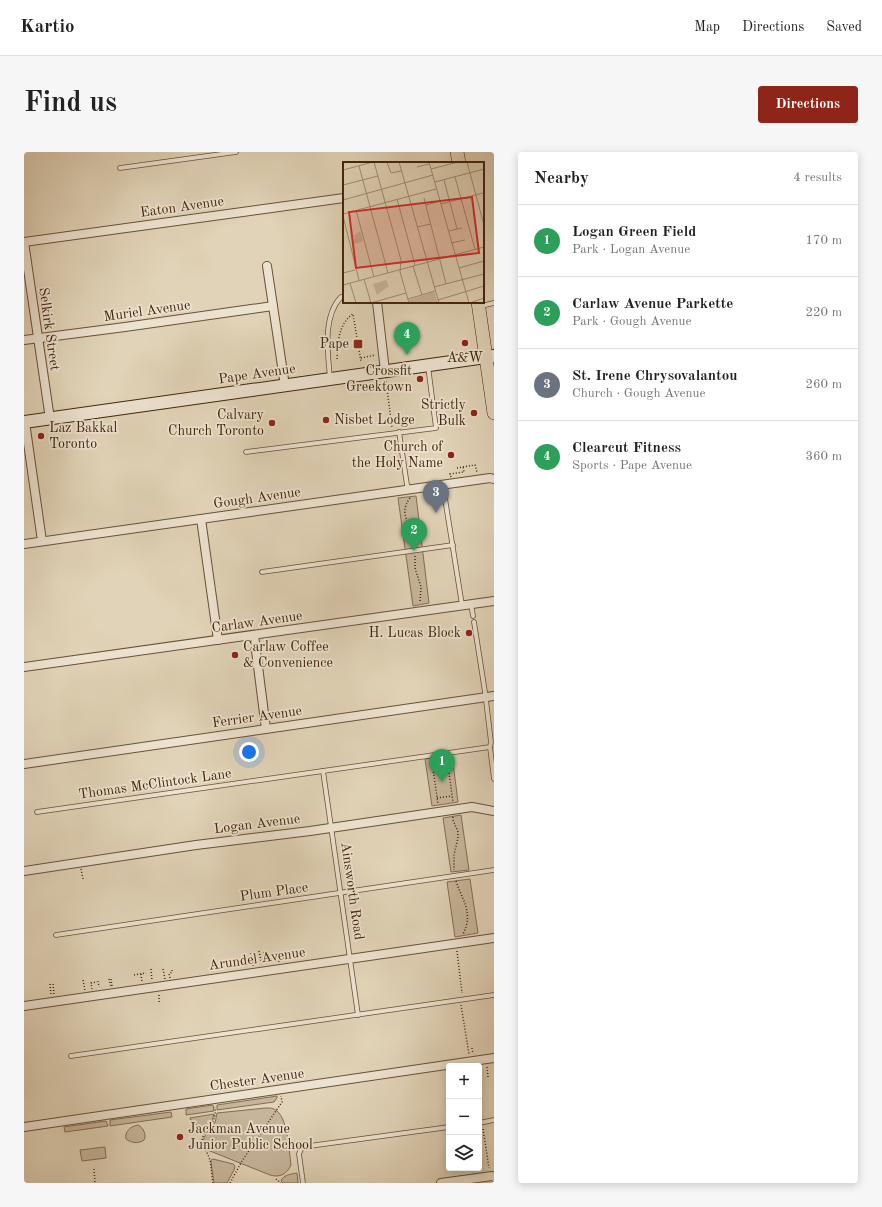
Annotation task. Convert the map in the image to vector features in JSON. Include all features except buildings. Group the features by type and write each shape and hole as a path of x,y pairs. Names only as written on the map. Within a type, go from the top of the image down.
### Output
{"main road":[{"path":"457,152 459,162"},
{"path":"478,304 490,357 494,413"},
{"name":"Pape Avenue","path":"25,422 330,379 385,376 428,365 490,357"}],"street":[{"name":"Eaton Avenue","path":"24,242 343,198"},
{"name":"Selkirk Street","path":"24,242 50,419"},
{"path":"267,266 284,386"},
{"path":"377,303 385,376"},
{"name":"Muriel Avenue","path":"24,340 273,306"},
{"path":"25,422 42,542"},
{"name":"Gough Avenue","path":"24,544 443,486 490,478 494,479"},
{"path":"201,519 218,640"},
{"name":"Carlaw Avenue","path":"24,668 494,601"},
{"path":"254,635 266,728"},
{"name":"Ferrier Avenue","path":"24,764 490,696"},
{"name":"Logan Avenue","path":"24,871 196,845 472,807 494,811"},
{"name":"Arundel Avenue","path":"24,1006 494,938"},
{"name":"Chester Avenue","path":"24,1127 491,1060"},
{"path":"441,1183 492,1176 494,1177"}],"lane":[{"path":"120,168 236,152"},
{"path":"330,379 327,334 338,300 343,296"},
{"path":"478,304 494,303"},
{"path":"246,452 436,428 428,365"},
{"path":"399,432 407,485 410,490"},
{"path":"443,486 453,545 466,605 473,616"},
{"path":"262,572 453,545"},
{"path":"474,622 490,696 490,747 494,779"},
{"name":"Thomas McClintock Lane","path":"37,812 490,747"},
{"name":"Ainsworth Road","path":"323,771 358,1015"},
{"name":"Plum Place","path":"56,935 494,870"},
{"path":"71,1056 494,995"},
{"path":"482,1122 494,1120"},
{"path":"303,1183 299,1154 302,1147 446,1127"}],"path":[{"path":"337,359 338,341 341,329 345,319 353,314 361,362"},
{"path":"360,358 375,356"},
{"path":"385,376 392,433"},
{"path":"457,468 475,465 477,472"},
{"path":"451,479 450,474 464,472 463,466"},
{"path":"447,753 453,804"},
{"path":"438,806 432,762 440,761"},
{"path":"437,798 452,796"},
{"path":"454,815 453,820 458,832 458,838 454,855 454,872"},
{"path":"81,869 83,879"},
{"path":"456,881 467,907 467,921 461,938"},
{"path":"259,951 262,967"},
{"path":"264,952 266,966"},
{"path":"251,953 254,968"},
{"path":"244,955 246,969"},
{"path":"278,955 279,964"},
{"path":"150,969 152,982"},
{"path":"163,969 165,981"},
{"path":"170,980 169,975 172,970"},
{"path":"134,975 146,973"},
{"path":"141,974 142,984"},
{"path":"110,979 112,988"},
{"path":"83,980 85,992"},
{"path":"92,991 91,983 97,981 99,990"},
{"path":"52,997 51,984 54,997"},
{"path":"158,991 160,1002"},
{"path":"472,1048 473,1056"},
{"path":"488,1077 491,1060"},
{"path":"230,1183 242,1161 282,1102 281,1094"},
{"path":"213,1183 208,1155 202,1142 203,1136 214,1121 216,1112 215,1104"},
{"path":"482,1124 489,1169"},
{"path":"94,1169 95,1183"},
{"path":"276,1178 281,1183"}],"shaded area":[{"path":"416,496 429,603 413,606 398,498"},
{"path":"452,755 458,802 432,806 425,759"},
{"path":"461,815 469,870 451,872 443,818"},
{"path":"470,879 478,933 455,937 447,882"},
{"path":"277,1096 274,1102 217,1110 217,1105"},
{"path":"213,1105 214,1111 186,1115 186,1109"},
{"path":"266,1108 277,1111 284,1121 289,1144 291,1165 285,1173 280,1176 270,1175 205,1149 204,1138 214,1124 217,1113"},
{"path":"171,1112 172,1117 110,1126 110,1120"},
{"path":"214,1114 212,1121 203,1133 201,1133 197,1125 190,1119 190,1118"},
{"path":"106,1121 108,1126 65,1132 64,1127"},
{"path":"138,1125 144,1131 144,1140 135,1142 126,1139 126,1134 129,1130"},
{"path":"105,1147 106,1158 82,1161 80,1150"},
{"path":"213,1159 233,1164 235,1166 227,1183 214,1183 211,1163 211,1160"},
{"path":"297,1173 298,1183 283,1183 281,1181 285,1176"}],"place":[{"name":"A&W","path":"465,343"},
{"name":"Pape","path":"358,344"},
{"name":"Clearcut Fitness","path":"407,355"},
{"name":"Crossfit Greektown","path":"420,379"},
{"name":"Strictly Bulk","path":"474,413"},
{"name":"Nisbet Lodge","path":"326,420"},
{"name":"Calvary Church Toronto","path":"272,423"},
{"name":"Laz Bakkal Toronto","path":"41,436"},
{"name":"Church of the Holy Name","path":"451,455"},
{"name":"St. Irene Chrysovalantou","path":"436,513"},
{"name":"Carlaw Avenue Parkette","path":"414,551"},
{"name":"H. Lucas Block","path":"469,633"},
{"name":"Carlaw Coffee & Convenience","path":"235,655"},
{"name":"Logan Green Field","path":"442,782"},
{"name":"Jackman Avenue Junior Public School","path":"180,1137"}]}
